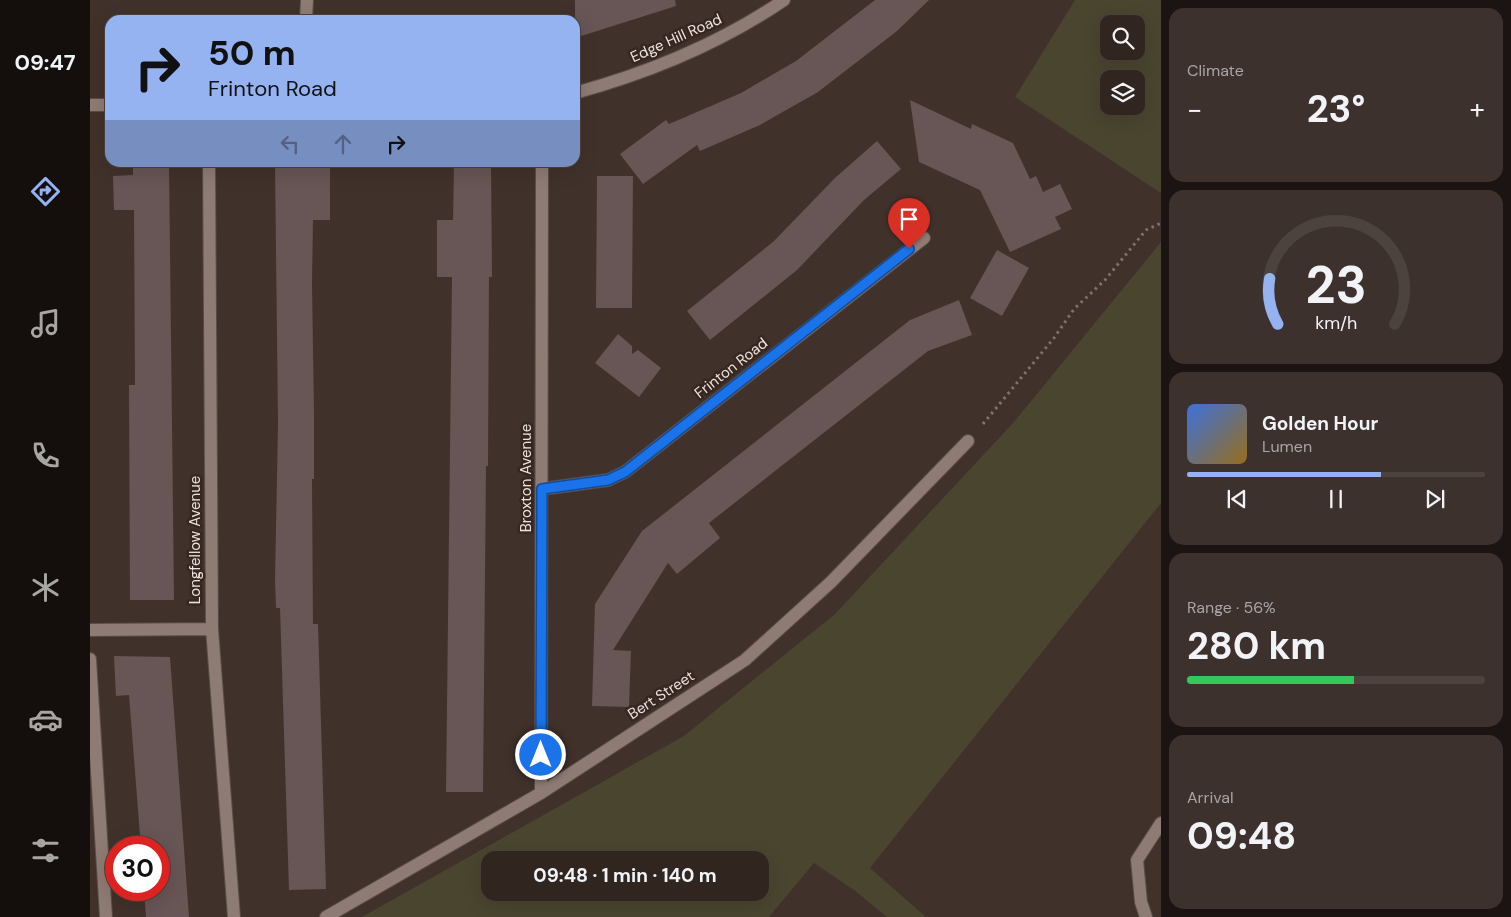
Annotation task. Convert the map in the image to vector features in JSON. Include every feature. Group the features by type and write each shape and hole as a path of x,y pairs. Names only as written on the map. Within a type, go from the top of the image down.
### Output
{"street":[{"path":"306,15 307,0"},
{"name":"Edge Hill Road","path":"580,92 617,82 693,51 757,18 784,0"},
{"path":"90,105 105,106"},
{"name":"Longfellow Avenue","path":"209,167 212,629 234,917"},
{"name":"Broxton Avenue","path":"541,793 542,167"},
{"name":"Frinton Road","path":"542,489 608,480 625,472 924,238"},
{"name":"Bert Street","path":"326,917 541,793 745,660 831,582 968,442"},
{"path":"90,630 212,629"},
{"path":"90,659 106,917"},
{"path":"1146,917 1141,902 1137,860 1161,823"}],"path":[{"path":"968,442 1054,338 1074,309 1104,280 1146,230 1161,223"}],"shaded area":[{"path":"1075,0 1161,0 1161,193 1015,97"},
{"path":"1161,242 1161,503 870,868 926,917 887,917 854,890 814,863 769,917 362,917 684,736 835,614 1014,422"}],"building":[{"path":"575,0 675,0 676,6 580,36 580,15 575,15"},
{"path":"875,0 929,0 897,31 818,92 760,125 700,151 697,145 643,184 620,154 666,120 669,124 741,93 796,61"},
{"path":"910,100 971,129 972,124 1013,143 1030,179 1036,176 1043,192 1060,184 1072,209 1055,217 1061,229 1010,252 980,190 919,162"},
{"path":"877,141 901,169 864,200 797,270 710,340 687,311 773,242 835,178"},
{"path":"133,167 169,167 174,600 130,600 129,385 135,385 134,210 114,210 113,176 133,175"},
{"path":"275,167 330,167 330,220 313,220 312,283 314,413 314,479 312,479 313,624 318,624 326,889 289,890 280,608 276,608 275,580 278,424"},
{"path":"454,167 491,167 492,277 489,277 483,792 446,792 452,277 437,277 437,220 453,220"},
{"path":"597,176 633,176 632,308 596,308"},
{"path":"997,250 1029,268 1002,316 970,298"},
{"path":"959,300 972,335 928,351 709,523 720,538 677,574 668,563 613,650 631,651 629,707 592,706 595,604 642,531 910,320"},
{"path":"618,334 632,346 632,354 638,350 661,368 639,397 595,363"},
{"path":"114,656 170,657 189,917 146,917 145,901 170,901 170,836 140,836 129,695 116,696"}],"route":[{"path":"541,755 542,489 608,480 625,472 909,249"}]}
